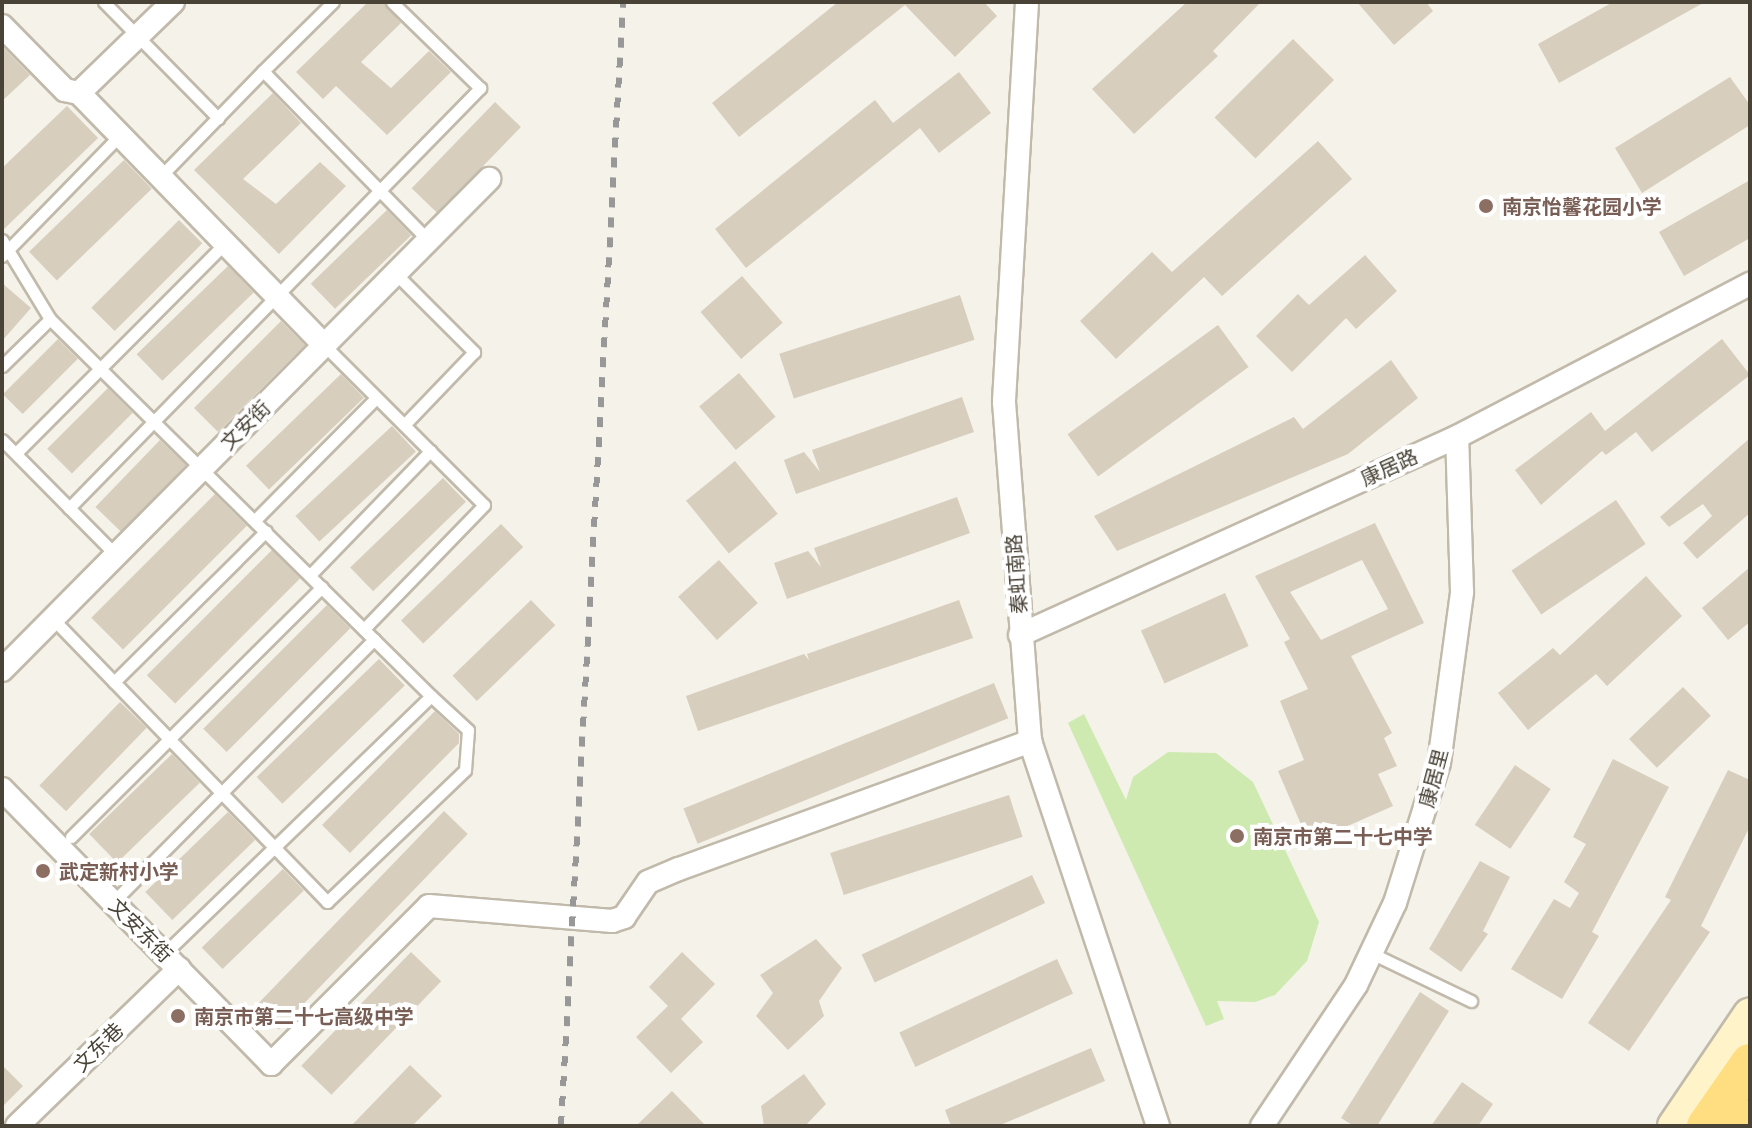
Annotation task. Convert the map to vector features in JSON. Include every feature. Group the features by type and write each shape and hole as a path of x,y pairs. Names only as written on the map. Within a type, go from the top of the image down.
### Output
{"highway":[{"path":"1706,1126 1750,1063"},
{"path":"1745,1126 1750,1119"}],"main road":[{"path":"1674,1126 1750,1014"}],"street":[{"path":"79,93 173,2"},
{"name":"秦虹南路","path":"1027,2 1004,402 1030,741 1158,1126"},
{"path":"2,26 65,90 79,93 272,296 324,345"},
{"name":"文安街","path":"2,670 489,179"},
{"name":"康居路","path":"1020,635 1457,437 1750,284"},
{"name":"康居里","path":"1262,1126 1371,953 1395,903 1439,763 1462,592 1457,437"},
{"name":"文安东街","path":"2,789 271,1064 429,906 612,921 624,917 648,882 1030,741"},
{"name":"文东巷","path":"17,1126 172,961"}],"lane":[{"path":"104,2 218,118"},
{"path":"159,178 333,2"},
{"path":"69,508 272,296 480,88 392,2"},
{"path":"263,71 428,240"},
{"path":"53,619 327,902 465,770 468,730 50,319 5,248 119,136"},
{"path":"16,453 223,245"},
{"path":"395,273 474,352 404,425"},
{"path":"2,366 50,319"},
{"path":"324,345 484,505 364,629"},
{"path":"255,520 376,398"},
{"path":"2,440 116,555"},
{"path":"310,575 430,451"},
{"path":"114,682 266,531"},
{"path":"71,837 167,737 322,587"},
{"path":"121,894 374,639"},
{"path":"172,961 275,847 431,696"},
{"path":"1371,953 1471,1001"}],"green space":[{"path":"1084,714 1126,800 1133,777 1168,752 1216,753 1253,782 1319,922 1307,961 1275,995 1255,1002 1217,1001 1224,1019 1206,1026 1068,723"}],"building":[{"path":"368,2 383,2 401,23 361,62 391,88 429,51 451,72 387,135 336,86 323,99 296,72"},
{"path":"838,2 984,2 997,16 955,57 905,5 739,137 712,103"},
{"path":"1187,2 1261,2 1213,51 1218,56 1134,134 1092,89"},
{"path":"1357,2 1426,2 1433,11 1394,45"},
{"path":"1613,2 1705,2 1559,83 1538,44"},
{"path":"1293,39 1334,80 1256,159 1215,117"},
{"path":"2,46 30,75 2,101"},
{"path":"959,72 991,113 939,153 920,128 746,268 715,229 875,100 893,123"},
{"path":"1730,77 1750,105 1750,125 1642,193 1615,148"},
{"path":"273,93 301,123 243,179 276,204 320,162 346,186 279,254 194,170"},
{"path":"495,102 521,127 438,213 412,188"},
{"path":"67,106 98,138 2,231 2,168"},
{"path":"1318,141 1352,179 1222,296 1204,277 1116,359 1080,321 1152,252 1172,272"},
{"path":"124,160 152,189 57,280 29,252"},
{"path":"1750,180 1750,238 1684,276 1659,232"},
{"path":"387,210 411,235 335,309 311,284"},
{"path":"179,220 202,243 115,331 91,308"},
{"path":"1365,255 1397,291 1356,329 1346,318 1292,372 1256,336 1298,294 1309,305"},
{"path":"228,266 254,293 162,381 137,354"},
{"path":"742,276 783,323 741,359 700,312"},
{"path":"2,283 31,308 2,341"},
{"path":"960,295 975,340 794,398 779,354"},
{"path":"281,321 305,345 218,432 194,408"},
{"path":"1218,325 1249,367 1098,476 1068,434"},
{"path":"58,339 78,359 23,414 3,394"},
{"path":"1722,339 1750,375 1652,452 1636,432 1606,455 1602,451 1541,505 1515,470 1591,412 1605,431"},
{"path":"1391,360 1418,398 1348,454 1117,551 1094,516 1294,417 1303,429"},
{"path":"739,373 776,417 736,450 699,406"},
{"path":"341,374 364,398 269,489 246,466"},
{"path":"108,388 133,413 72,474 47,449"},
{"path":"962,397 974,432 796,494 784,460 804,452 820,472 812,450"},
{"path":"392,426 416,452 319,542 295,516"},
{"path":"1750,438 1750,513 1697,559 1683,543 1712,516 1703,504 1669,527 1660,517"},
{"path":"160,440 186,465 121,532 95,507"},
{"path":"735,461 778,514 729,553 686,501"},
{"path":"443,478 466,502 373,591 350,568"},
{"path":"215,494 247,526 123,650 91,618"},
{"path":"957,497 970,533 787,599 774,563 808,551 821,567 814,548"},
{"path":"1616,500 1646,544 1541,614 1512,570"},
{"path":"1375,523 1424,623 1351,656 1392,733 1384,738 1397,766 1378,774 1393,806 1309,843 1278,771 1304,760 1280,701 1308,689 1284,642 1290,639 1255,576","holes":["1362,560 1388,609 1321,640 1290,592"]},
{"path":"501,524 523,547 423,644 401,621"},
{"path":"272,550 300,578 175,703 147,675"},
{"path":"719,560 758,603 717,640 678,597"},
{"path":"1750,567 1750,622 1728,640 1702,608"},
{"path":"1646,576 1682,616 1607,686 1596,674 1528,730 1498,693 1553,648 1560,655"},
{"path":"1225,593 1249,646 1165,683 1141,630"},
{"path":"531,600 555,625 477,701 453,676"},
{"path":"959,600 973,638 698,731 686,696 804,654 809,660 807,654"},
{"path":"327,605 350,628 227,752 203,729"},
{"path":"379,659 405,686 282,804 257,777"},
{"path":"994,683 1008,718 698,844 683,808"},
{"path":"1683,687 1711,716 1657,768 1629,739"},
{"path":"120,702 147,728 66,811 39,785"},
{"path":"435,711 459,734 459,743 350,853 322,825"},
{"path":"172,754 200,783 117,863 89,834"},
{"path":"1613,759 1669,787 1592,932 1599,936 1562,999 1511,969 1554,899 1570,908 1579,893 1564,882 1586,844 1573,837"},
{"path":"1515,765 1551,789 1510,849 1475,825"},
{"path":"1728,770 1750,780 1750,826 1701,926 1710,932 1629,1051 1588,1023 1671,900 1665,897"},
{"path":"1009,795 1023,837 844,895 830,853"},
{"path":"444,811 468,834 279,1030 255,1007"},
{"path":"228,812 255,840 172,920 145,892"},
{"path":"1480,861 1510,877 1483,931 1488,934 1461,972 1429,949"},
{"path":"283,869 304,891 223,969 202,947"},
{"path":"1032,875 1045,903 875,983 862,954"},
{"path":"816,939 842,968 819,1001 824,1016 788,1050 756,1016 773,993 760,975"},
{"path":"411,952 441,981 331,1095 301,1066"},
{"path":"682,952 715,984 681,1019 703,1042 671,1073 636,1037 668,1006 649,987"},
{"path":"1057,959 1073,993 915,1067 899,1033"},
{"path":"1420,992 1449,1011 1377,1126 1354,1126 1341,1118"},
{"path":"1091,1048 1105,1081 998,1126 951,1126 945,1110"},
{"path":"2,1065 23,1086 2,1107"},
{"path":"410,1065 442,1096 412,1126 351,1126"},
{"path":"804,1074 826,1104 805,1126 764,1126 761,1106"},
{"path":"1462,1082 1493,1104 1478,1126 1431,1126"},
{"path":"672,1091 706,1126 636,1126"}],"railway":[{"path":"561,1126 623,2"}],"place":[{"name":"南京怡馨花园小学","path":"1486,206"},
{"name":"南京市第二十七中学","path":"1237,836"},
{"name":"武定新村小学","path":"43,871"},
{"name":"南京市第二十七高级中学","path":"178,1016"}]}
